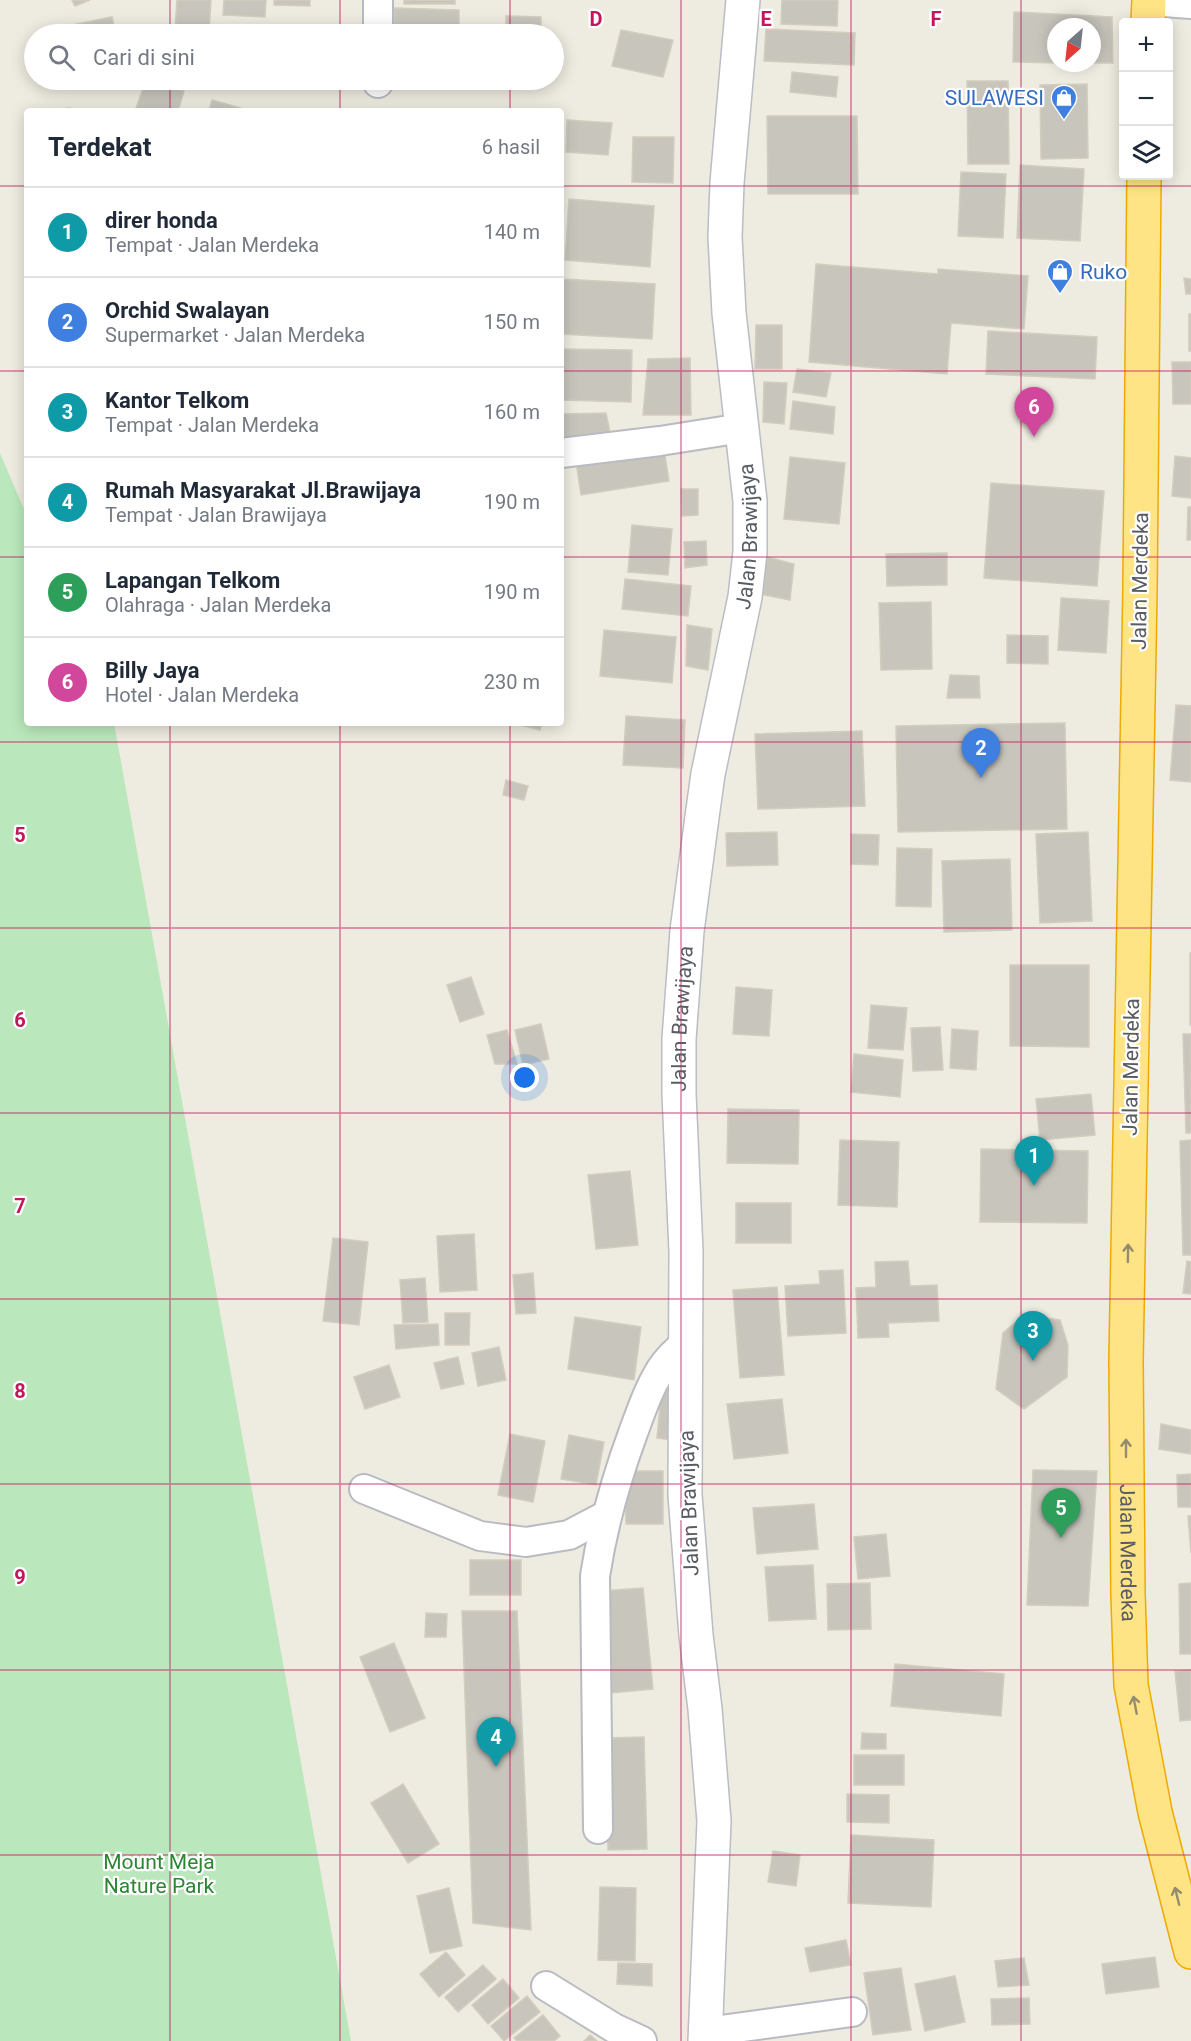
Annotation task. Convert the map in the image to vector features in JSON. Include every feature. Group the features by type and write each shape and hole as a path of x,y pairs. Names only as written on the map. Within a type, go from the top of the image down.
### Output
{"highway":[{"path":"1148,18 1149,0"},
{"name":"Jalan Merdeka","path":"1144,180 1140,613 1126,1361 1128,1594 1131,1685 1155,1812 1191,1952"}],"street":[{"path":"378,0 378,24"},
{"name":"Jalan Brawijaya","path":"706,2036 714,1821 685,1495 687,1342 686,1251 679,1094 680,1028 687,931 708,774 745,597 750,552 750,501 729,313 725,237 727,183 743,0"},
{"path":"1149,0 1191,4"},
{"path":"564,453 742,428"},
{"path":"598,1829 595,1576 613,1487 645,1401 661,1369 672,1354 687,1342"},
{"path":"363,1489 480,1536 526,1542 569,1535 607,1515"},
{"path":"546,1986 614,2028 642,2041"},
{"path":"706,2036 852,2012"}],"green space":[{"name":"Mount Meja Nature Park","path":"0,453 24,509 24,726 115,726 351,2041 0,2041"}],"building":[{"path":"72,0 90,0 75,6"},
{"path":"177,0 211,0 210,24 175,24"},
{"path":"224,0 266,0 265,17 223,15"},
{"path":"274,0 310,0 310,6 274,5"},
{"path":"404,0 455,0 455,4 404,4"},
{"path":"782,0 838,0 837,26 781,24"},
{"path":"394,8 459,10 459,24 394,24"},
{"path":"1014,12 1112,17 1113,63 1101,63 1101,18 1047,18 1047,63 1013,62"},
{"path":"506,16 541,17 541,24 506,24"},
{"path":"112,17 114,24 77,24"},
{"path":"766,29 855,33 854,65 764,61"},
{"path":"621,30 673,40 663,77 612,66"},
{"path":"792,72 838,77 836,97 790,92"},
{"path":"967,81 1008,81 1009,164 968,164"},
{"name":"SULAWESI","path":"1087,84 1088,158 1041,159 1040,85"},
{"path":"142,90 184,91 179,108 136,108"},
{"path":"212,100 241,108 210,108"},
{"path":"767,116 857,116 858,194 768,194"},
{"path":"567,120 612,123 608,155 566,152"},
{"path":"633,137 674,137 673,183 632,182"},
{"path":"1020,165 1084,169 1080,241 1017,238"},
{"path":"961,172 1006,174 1003,238 958,236"},
{"path":"569,199 654,206 650,267 565,260"},
{"path":"816,264 938,274 938,269 1028,276 1024,329 951,323 947,374 809,362"},
{"path":"1184,278 1191,279 1191,294 1186,294"},
{"path":"564,279 655,284 652,339 564,334"},
{"path":"1189,314 1191,314 1191,351 1189,351"},
{"path":"756,325 782,325 782,369 755,369"},
{"path":"988,331 1097,337 1095,379 986,374"},
{"path":"564,349 632,350 631,402 564,400"},
{"path":"690,358 691,415 643,415 648,359"},
{"path":"1172,362 1191,362 1191,404 1173,404"},
{"path":"797,369 831,373 826,397 793,392"},
{"path":"764,382 787,383 784,424 763,422"},
{"path":"793,401 835,407 833,434 790,429"},
{"path":"606,413 611,437 564,440 564,414"},
{"path":"664,449 669,481 581,495 576,462"},
{"path":"1175,456 1191,458 1191,498 1172,496"},
{"path":"790,457 845,463 839,524 784,519"},
{"path":"991,483 1104,491 1097,586 984,578"},
{"path":"681,489 698,489 698,515 682,516"},
{"path":"1188,507 1191,507 1191,540 1187,540"},
{"path":"632,525 672,529 668,575 628,572"},
{"path":"706,541 707,565 685,568 684,542"},
{"path":"947,553 947,585 887,586 886,554"},
{"path":"767,557 794,564 790,600 759,594"},
{"path":"625,579 691,586 688,616 622,609"},
{"path":"1061,598 1109,601 1106,653 1058,650"},
{"path":"931,602 932,669 881,670 879,603"},
{"path":"687,625 712,629 708,670 686,666"},
{"path":"604,630 676,637 672,683 600,676"},
{"path":"1007,635 1048,636 1048,664 1007,663"},
{"path":"950,675 979,676 980,698 947,698"},
{"path":"1176,705 1191,706 1191,782 1170,780"},
{"path":"626,716 685,720 683,768 623,765"},
{"path":"1065,723 1067,829 898,832 896,726"},
{"path":"525,726 541,726 540,730"},
{"path":"862,731 865,806 758,809 755,734"},
{"path":"506,780 528,786 524,800 503,795"},
{"path":"777,832 778,865 727,866 726,833"},
{"path":"1088,832 1092,921 1040,923 1036,834"},
{"path":"851,834 879,835 878,865 851,864"},
{"path":"897,848 932,849 931,907 896,906"},
{"path":"1010,859 1012,930 944,932 942,861"},
{"path":"1191,953 1191,1025 1190,1025"},
{"path":"1010,965 1089,965 1089,1047 1010,1046"},
{"path":"471,977 484,1014 460,1022 447,985"},
{"path":"736,987 772,990 769,1036 733,1034"},
{"path":"871,1005 907,1008 903,1050 868,1048"},
{"path":"541,1024 549,1059 523,1065 515,1030"},
{"path":"940,1027 943,1070 913,1071 911,1028"},
{"path":"952,1029 978,1031 976,1070 950,1068"},
{"path":"507,1030 517,1064 495,1064 487,1035"},
{"path":"1183,1034 1191,1034 1191,1133 1186,1133"},
{"path":"854,1054 903,1060 900,1097 851,1092"},
{"path":"1091,1094 1095,1135 1040,1140 1036,1099"},
{"path":"728,1109 799,1110 798,1164 727,1163"},
{"path":"840,1140 899,1142 897,1207 838,1205"},
{"path":"1191,1140 1191,1255 1183,1255 1180,1141"},
{"path":"981,1149 1088,1151 1087,1223 980,1222"},
{"path":"630,1171 638,1245 596,1249 588,1175"},
{"path":"736,1203 791,1203 791,1243 736,1243"},
{"path":"474,1234 477,1290 440,1292 437,1236"},
{"path":"333,1238 368,1242 359,1325 323,1321"},
{"path":"908,1261 910,1286 937,1285 939,1321 888,1323 889,1337 858,1338 856,1288 876,1287 875,1262"},
{"path":"1187,1261 1191,1262 1191,1294 1183,1293"},
{"path":"843,1270 846,1333 788,1336 785,1286 820,1284 819,1271"},
{"path":"533,1273 536,1313 516,1314 513,1275"},
{"path":"425,1278 428,1322 403,1323 400,1280"},
{"path":"777,1287 784,1375 740,1378 733,1290"},
{"path":"445,1313 470,1313 469,1345 445,1345"},
{"path":"1024,1315 1060,1320 1068,1345 1067,1377 1024,1409 996,1389 1003,1333"},
{"path":"575,1317 641,1327 634,1380 568,1369"},
{"path":"438,1324 439,1345 396,1349 394,1325"},
{"path":"499,1347 506,1380 478,1386 472,1353"},
{"path":"458,1357 464,1384 441,1389 434,1363"},
{"path":"389,1365 400,1397 365,1409 354,1377"},
{"path":"662,1385 677,1386 672,1440 657,1438"},
{"path":"782,1399 788,1453 734,1459 727,1404"},
{"path":"1161,1424 1191,1430 1191,1454 1159,1449"},
{"path":"510,1434 545,1441 533,1502 498,1495"},
{"path":"569,1435 604,1442 596,1485 561,1479"},
{"path":"1033,1470 1097,1471 1088,1606 1027,1605"},
{"path":"625,1471 663,1471 663,1524 626,1524"},
{"path":"1191,1474 1191,1507 1178,1507 1177,1475"},
{"path":"814,1504 818,1549 757,1554 753,1508"},
{"path":"1188,1516 1191,1516 1191,1553"},
{"path":"886,1534 890,1576 858,1579 854,1537"},
{"path":"470,1560 521,1560 521,1595 470,1595"},
{"path":"813,1565 816,1619 769,1621 765,1567"},
{"path":"870,1583 871,1629 828,1630 827,1584"},
{"path":"1191,1583 1191,1654 1180,1654 1179,1584"},
{"path":"643,1588 653,1689 611,1693 601,1591"},
{"path":"462,1611 517,1611 531,1930 473,1923"},
{"path":"426,1613 447,1614 446,1637 425,1637"},
{"path":"394,1643 425,1718 390,1732 360,1657"},
{"path":"895,1664 1004,1674 1001,1716 891,1706"},
{"path":"1191,1670 1191,1720 1180,1721 1175,1671"},
{"path":"862,1733 886,1734 886,1749 861,1749"},
{"path":"644,1737 647,1849 608,1850 605,1738"},
{"path":"854,1755 904,1755 904,1785 854,1785"},
{"path":"403,1784 439,1844 408,1863 371,1803"},
{"path":"847,1794 889,1795 889,1823 847,1822"},
{"path":"851,1835 934,1840 931,1907 848,1903"},
{"path":"773,1851 800,1855 796,1886 768,1882"},
{"path":"600,1887 636,1888 635,1961 598,1960"},
{"path":"449,1888 462,1946 430,1953 417,1896"},
{"path":"846,1940 851,1965 810,1972 805,1948"},
{"path":"446,1952 465,1975 439,1997 420,1974"},
{"path":"1155,1957 1159,1987 1106,1994 1102,1964"},
{"path":"1024,1958 1029,1985 998,1987 995,1961"},
{"path":"618,1963 652,1964 652,1986 617,1984"},
{"path":"483,1965 496,1979 458,2012 445,1997"},
{"path":"901,1968 911,2030 873,2035 864,1973"},
{"path":"955,1976 965,2022 925,2031 915,1984"},
{"path":"503,1979 519,1998 488,2024 472,2005"},
{"path":"527,1996 540,2012 504,2041 491,2026"},
{"path":"1029,1998 1030,2024 992,2025 991,1999"},
{"path":"543,2015 560,2036 554,2041 517,2041 514,2038"},
{"path":"590,2035 597,2041 584,2041"}],"place":[{"name":"SULAWESI","path":"1064,121"},
{"name":"Ruko","path":"1060,295"},
{"name":"Billy Jaya","path":"1034,437"},
{"name":"Orchid Swalayan","path":"981,778"},
{"name":"direr honda","path":"1034,1186"},
{"name":"Kantor Telkom","path":"1033,1361"},
{"name":"Lapangan Telkom","path":"1061,1538"},
{"name":"Rumah Masyarakat Jl.Brawijaya","path":"496,1767"}]}
